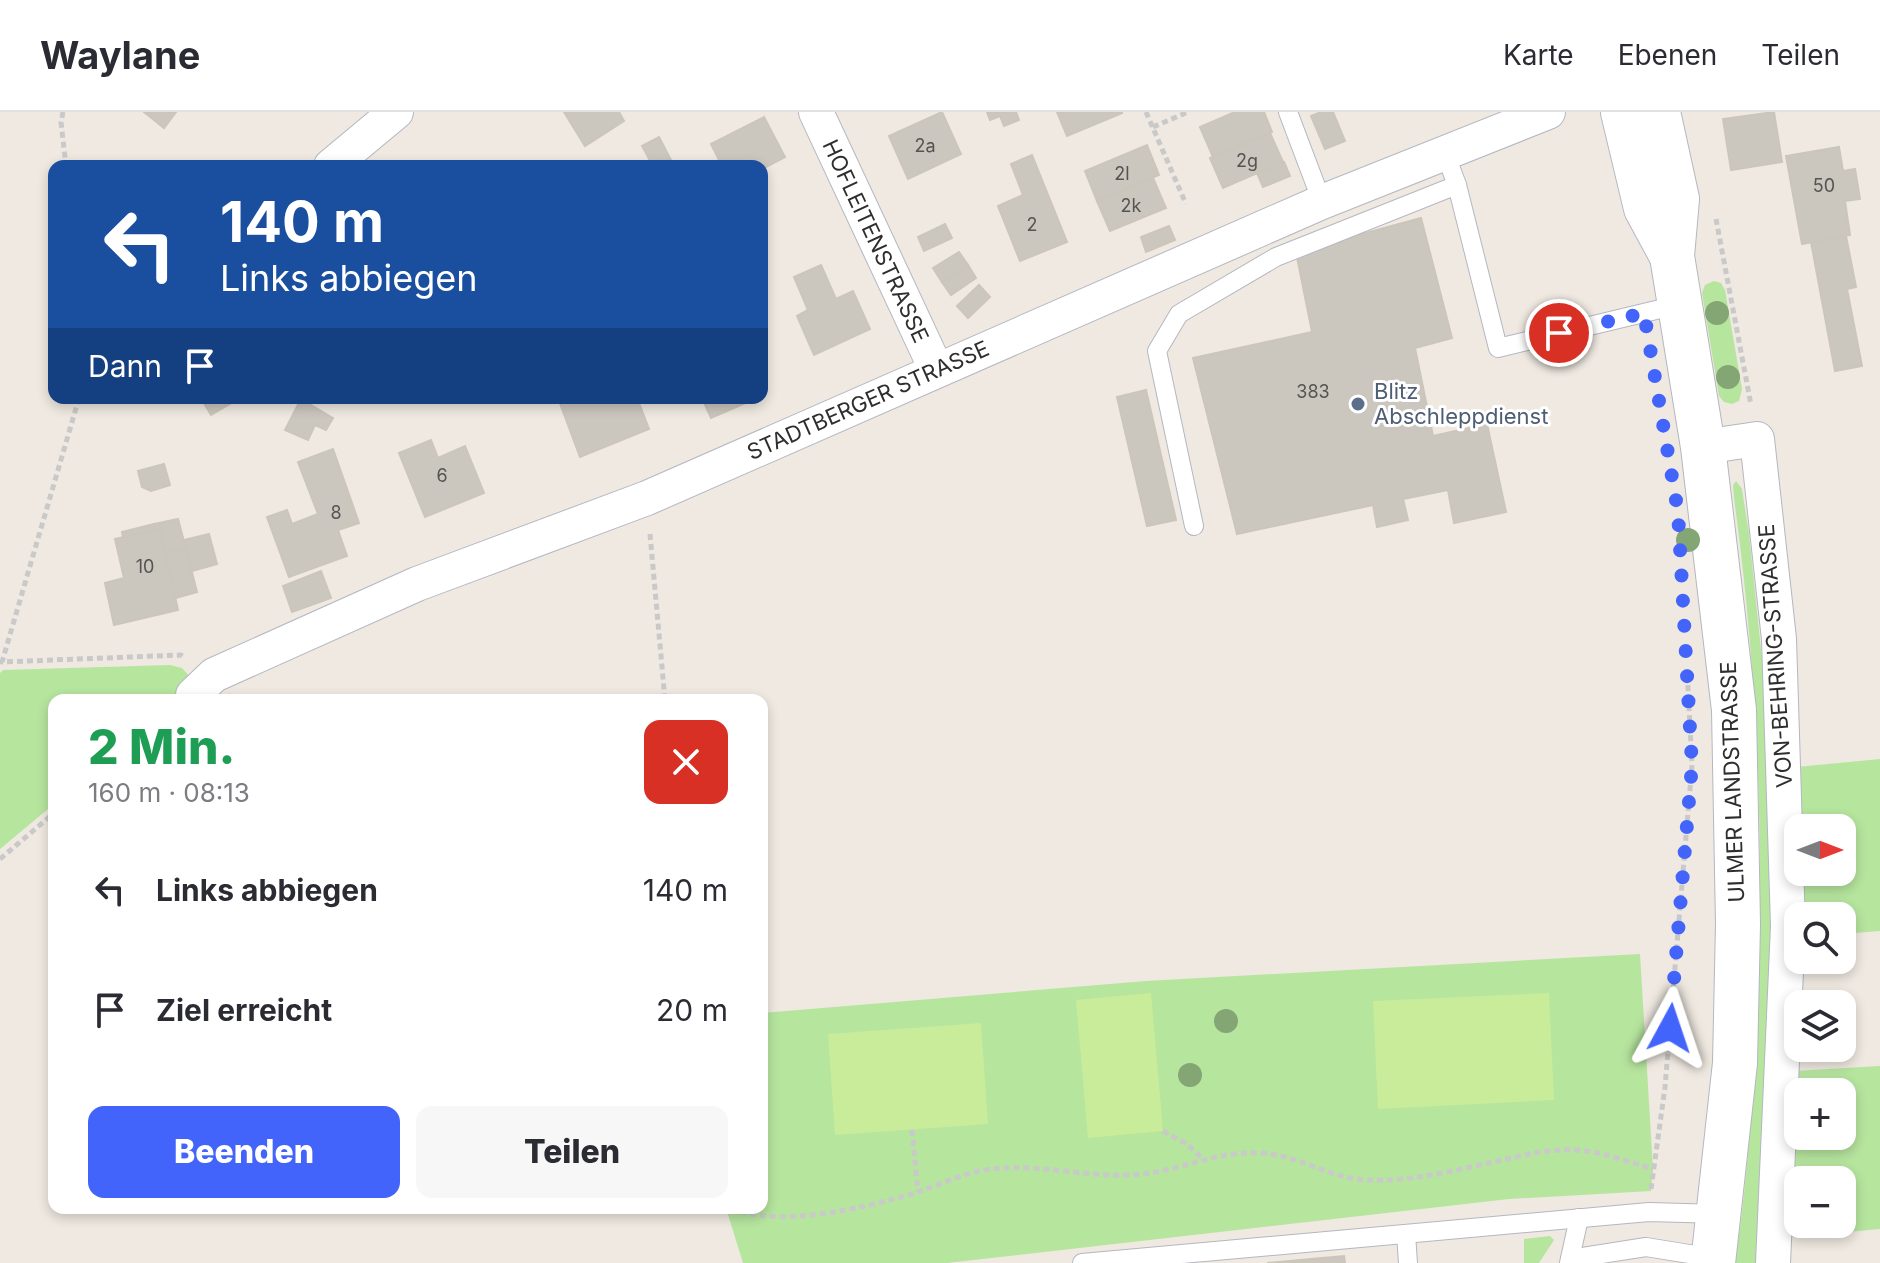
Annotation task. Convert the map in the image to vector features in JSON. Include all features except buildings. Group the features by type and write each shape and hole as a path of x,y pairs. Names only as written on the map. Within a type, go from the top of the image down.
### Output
{"street":[{"path":"338,160 396,112"},
{"name":"HOFLEITENSTRASSE","path":"816,112 936,369"},
{"name":"STADTBERGER STRASSE","path":"203,685 417,584 647,498 1322,202 1548,112"},
{"path":"1623,112 1646,208 1672,256"},
{"path":"1658,112 1677,199 1672,256"},
{"name":"ULMER LANDSTRASSE","path":"1672,256 1703,447 1734,710 1738,924 1735,1063 1714,1260"},
{"path":"1703,447 1757,439"},
{"name":"VON-BEHRING-STRASSE","path":"1757,439 1779,639 1788,926 1773,1263"}],"lane":[{"path":"1288,112 1322,202"},
{"path":"1445,153 1457,185 1498,348 1681,304"},
{"path":"1194,526 1157,351 1179,314 1276,257 1457,185"},
{"path":"1082,1263 1649,1212 1720,1214"},
{"path":"1579,1218 1570,1261 1646,1247 1714,1260"},
{"path":"1406,1234 1408,1263"}],"path":[{"path":"63,112 61,122 65,160"},
{"path":"1146,112 1186,204"},
{"path":"1153,127 1188,112"},
{"path":"1713,205 1757,439"},
{"path":"77,404 1,664 181,655 203,685"},
{"path":"647,498 664,694"},
{"name":"ULMER LANDSTRASSE","path":"1649,1212 1665,1087 1692,765 1686,654"},
{"path":"0,859 48,818"},
{"path":"912,1130 918,1192"},
{"path":"1163,1131 1187,1144 1202,1158"},
{"path":"755,1214 824,1213 874,1205 978,1171 1006,1168 1142,1174 1231,1153 1264,1153 1291,1158 1365,1181 1477,1166 1541,1151 1577,1150 1653,1169"}],"green space":[{"path":"1714,281 1721,283 1725,290 1742,389 1739,401 1732,404 1724,402 1719,396 1702,293 1705,285"},
{"path":"1736,481 1742,489 1749,534 1767,707 1772,934 1759,1263 1735,1263 1747,1166 1760,926 1755,712 1734,498 1733,485"},
{"path":"170,665 182,668 190,677 183,694 48,694 48,809 0,849 0,673 3,670"},
{"path":"1880,759 1880,931 1856,933 1856,902 1798,902 1798,886 1856,886 1856,814 1797,814 1797,767"},
{"path":"1640,954 1653,1169 1651,1191 1509,1199 947,1263 743,1263 728,1214 768,1214 768,1012 1146,981"},
{"path":"1151,993 1163,1131 1088,1138 1076,1000"},
{"path":"1549,993 1554,1100 1378,1109 1373,1001"},
{"path":"981,1023 988,1124 835,1135 828,1034"},
{"path":"1880,1066 1880,1229 1856,1231 1856,1166 1787,1166 1788,1150 1856,1150 1856,1078 1793,1078 1794,1071"},
{"path":"1550,1236 1554,1240 1539,1263 1524,1263 1524,1239"}],"place":[{"name":"Blitz Abschleppdienst","path":"1358,404"}],"route":[{"path":"1559,333 1644,313 1659,393 1678,512 1692,765 1670,1028"}]}
